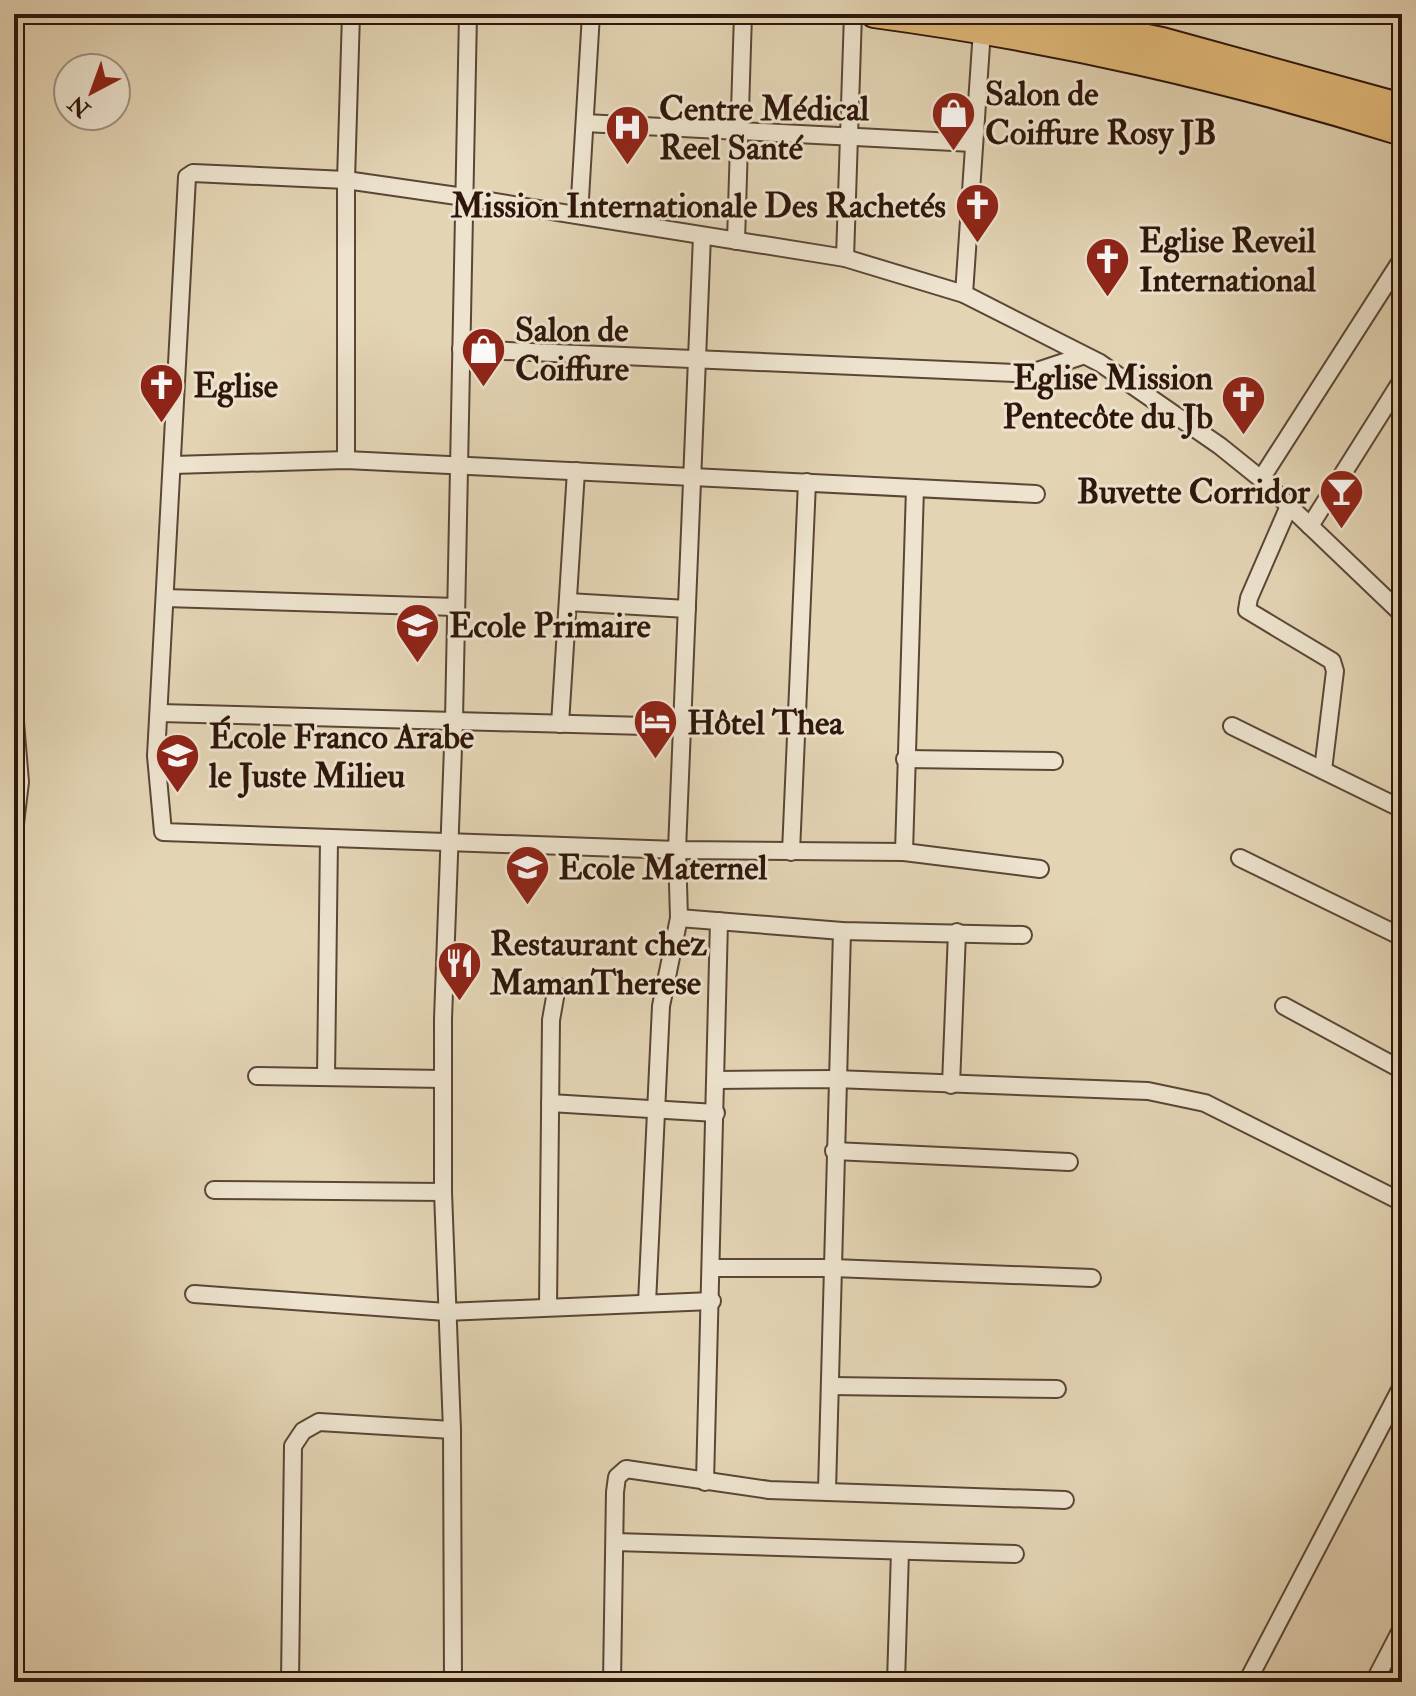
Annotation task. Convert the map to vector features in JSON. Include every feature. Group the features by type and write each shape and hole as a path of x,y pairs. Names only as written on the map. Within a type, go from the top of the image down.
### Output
{"main road":[{"path":"874,14 982,30 1165,64 1402,132"},
{"path":"1029,14 1162,41 1402,107"}],"street":[{"path":"346,460 346,180 351,14"},
{"path":"453,1682 452,1430 446,1312 443,1079 447,843 454,720 468,14"},
{"path":"579,215 591,14"},
{"path":"736,241 743,14"},
{"path":"845,258 853,14"},
{"path":"964,294 982,30"},
{"path":"585,123 973,143"},
{"path":"1040,869 904,852 677,850 163,832 156,756 187,177 193,173 346,180 464,197 845,258 964,294 1100,363 1208,437 1261,479 1402,614"},
{"path":"647,1303 661,1006 679,918 677,850 702,236"},
{"path":"1261,479 1402,259"},
{"path":"461,349 1015,373 1034,372 1082,356"},
{"path":"1310,526 1402,380"},
{"path":"173,465 346,460 1036,494"},
{"path":"560,724 576,471"},
{"path":"791,852 807,482"},
{"path":"904,852 915,488"},
{"path":"1289,506 1249,598 1247,610 1332,661 1335,671 1323,770"},
{"path":"165,598 456,607"},
{"path":"568,602 687,609"},
{"path":"14,710 20,782 14,832"},
{"path":"160,713 682,727"},
{"path":"1232,726 1402,809"},
{"path":"905,759 1054,761"},
{"path":"326,1077 329,839"},
{"path":"1240,858 1402,937"},
{"path":"679,918 842,931 1023,935"},
{"path":"705,1482 713,1268 719,921"},
{"path":"827,1491 835,1079 842,931"},
{"path":"951,1085 957,932"},
{"path":"548,1307 551,1008 557,986"},
{"path":"1284,1006 1402,1070"},
{"path":"257,1076 443,1079"},
{"path":"716,1080 835,1079 1148,1091 1205,1103 1402,1202"},
{"path":"550,1103 716,1113"},
{"path":"834,1151 1069,1162"},
{"path":"214,1190 443,1192"},
{"path":"713,1268 833,1268 1092,1278"},
{"path":"194,1294 446,1312 712,1301"},
{"path":"830,1386 1057,1389"},
{"path":"1247,1682 1402,1386"},
{"path":"290,1682 293,1446 296,1438 319,1422 452,1430"},
{"path":"612,1682 617,1477 626,1469 769,1490 1065,1500"},
{"path":"615,1542 1015,1554"},
{"path":"896,1682 900,1551"},
{"path":"1376,1682 1402,1628"}],"place":[{"name":"Salon de Coiffure Rosy JB","path":"954,152"},
{"name":"Centre Médical Reel Santé","path":"628,167"},
{"name":"Mission Internationale Des Rachetés","path":"977,244"},
{"name":"Eglise Reveil International","path":"1108,299"},
{"name":"Salon de Coiffure","path":"484,388"},
{"name":"Eglise","path":"162,424"},
{"name":"Eglise Mission Pentecôte du Jb","path":"1244,436"},
{"name":"Buvette Corridor","path":"1341,530"},
{"name":"Ecole Primaire","path":"418,664"},
{"name":"Hôtel Thea","path":"656,761"},
{"name":"École Franco Arabe le Juste Milieu","path":"178,795"},
{"name":"Ecole Maternel","path":"527,906"},
{"name":"Restaurant chez MamanTherese","path":"459,1002"}]}
